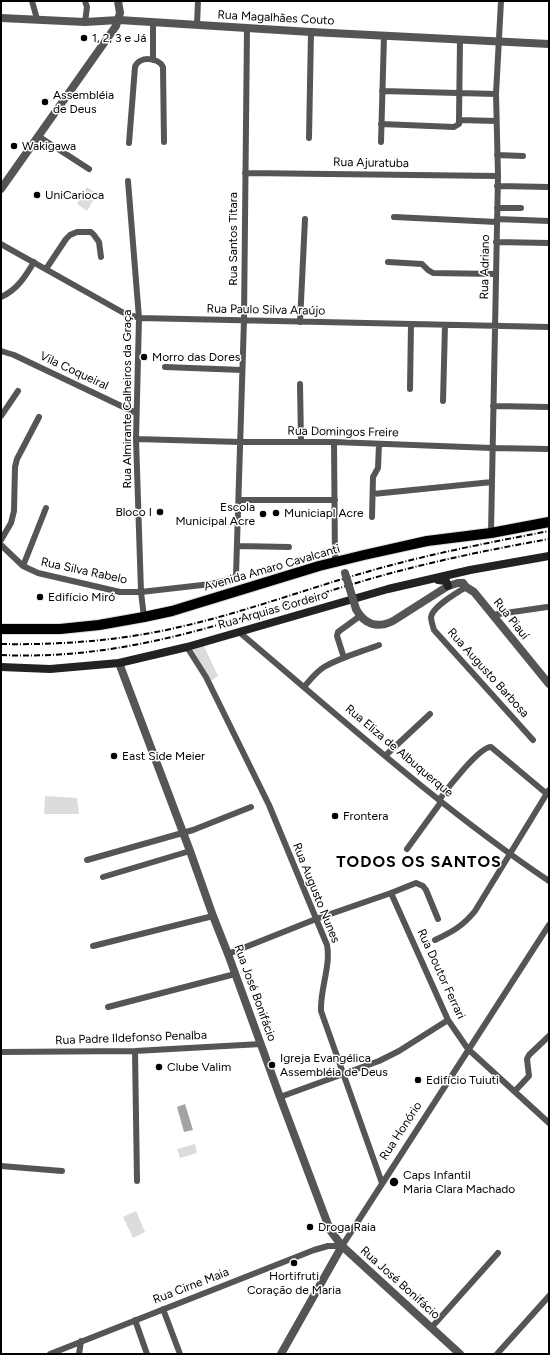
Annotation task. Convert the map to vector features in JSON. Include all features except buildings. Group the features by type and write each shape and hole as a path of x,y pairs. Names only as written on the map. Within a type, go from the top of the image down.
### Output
{"main road":[{"name":"Avenida Amaro Cavalcanti","path":"1,629 60,629 99,625 144,617 172,611 273,580 387,549 427,541 491,533 549,522"},
{"name":"Rua Arquias Cordeiro","path":"1,667 50,669 119,663 187,647 423,581 470,570 549,556"},
{"path":"423,581 444,580 448,586"}],"street":[{"path":"32,1 37,19"},
{"path":"85,1 87,6 85,22"},
{"path":"1,189 116,26 120,13 118,1"},
{"path":"197,25 198,1"},
{"name":"Rua Adriano","path":"491,533 498,176 496,94 501,1"},
{"name":"Rua Magalhães Couto","path":"1,18 85,22 119,20 311,32 549,44"},
{"path":"153,23 153,60"},
{"name":"Rua Santos Titara","path":"237,570 244,320 247,28"},
{"path":"309,138 311,32"},
{"path":"381,142 380,124 384,36"},
{"path":"380,124 454,127 459,124 460,40"},
{"path":"129,143 135,67 138,61 142,59 153,60 161,64 163,70 164,142"},
{"path":"382,91 496,94"},
{"path":"459,120 496,121"},
{"path":"38,136 90,169"},
{"path":"497,155 522,156"},
{"name":"Rua Ajuratuba","path":"245,173 498,176"},
{"name":"Rua Almirante Calheiros da Graça","path":"128,181 139,318 136,439 141,592 144,617"},
{"path":"497,186 549,187"},
{"path":"497,208 521,208"},
{"path":"394,217 497,221 549,220"},
{"path":"300,322 305,219"},
{"path":"46,270 66,239 70,235 77,232 91,232 94,235 99,242 101,257"},
{"path":"496,242 549,243"},
{"name":"Rua Paulo Silva Araújo","path":"1,244 122,312 139,318 549,327"},
{"path":"1,297 11,292 19,285 34,262"},
{"path":"388,262 422,264 432,273 496,274"},
{"path":"410,389 412,324"},
{"path":"443,401 446,325"},
{"name":"Vila Coqueiral","path":"1,351 14,355 136,413"},
{"path":"165,367 242,370"},
{"path":"300,384 301,442"},
{"path":"1,416 18,391"},
{"path":"493,406 549,406"},
{"path":"1,540 11,523 14,511 14,474 16,459 39,417"},
{"name":"Rua Domingos Freire","path":"136,439 240,442 334,442 492,448 549,448"},
{"path":"334,442 338,562 345,573 358,612 368,623 378,625 389,624 448,586 458,583 464,585 464,579 470,570"},
{"path":"372,517 373,477 378,468 379,444"},
{"path":"373,494 492,482"},
{"path":"239,500 335,500"},
{"path":"23,566 46,508"},
{"name":"Rua Silva Rabelo","path":"1,545 23,566 38,574 120,592 141,592 225,581 232,579 236,575 237,570"},
{"path":"238,546 290,547"},
{"name":"Rua Piauí","path":"464,585 474,592 549,684"},
{"name":"Rua Augusto Barbosa","path":"464,585 433,612 431,618 434,630 533,740"},
{"path":"492,615 547,607"},
{"path":"344,658 337,636 338,632 358,612"},
{"name":"Rua Eliza de Albuquerque","path":"239,632 440,801 509,854 549,881"},
{"path":"304,687 324,667 379,645"},
{"name":"Rua Augusto Nunes","path":"187,647 206,677 259,782 327,945 328,955 322,987 321,1011 382,1183"},
{"name":"Rua José Bonifácio","path":"119,663 184,833 212,916 228,954 324,1216 334,1237 460,1354"},
{"path":"386,755 430,714"},
{"path":"407,849 450,784 485,748 491,747 548,792 475,911 466,922 453,931 435,940"},
{"path":"87,860 184,833 251,807"},
{"path":"103,878 190,851"},
{"path":"228,954 316,919 412,885 420,884 423,886 438,919"},
{"name":"Rua Doutor Ferrari","path":"391,893 448,1020 468,1049 549,1123"},
{"path":"92,946 212,916"},
{"name":"Rua Honório","path":"280,1354 342,1246 549,925"},
{"path":"108,1007 235,974"},
{"path":"280,1097 399,1052 448,1020"},
{"path":"515,1091 529,1076 526,1063 529,1055 549,1036"},
{"name":"Rua Padre Ildefonso Penalba","path":"1,1052 135,1051 261,1044"},
{"path":"135,1051 137,1181"},
{"path":"1,1166 62,1171"},
{"name":"Rua Cirne Maia","path":"50,1354 321,1247 342,1246"},
{"path":"431,1328 498,1253"},
{"path":"497,1354 549,1296"},
{"path":"163,1309 180,1354"},
{"path":"135,1320 147,1354"},
{"path":"79,1354 81,1341"}],"shaded area":[{"path":"87,187 97,194 87,211 77,204"},
{"path":"203,644 218,676 209,682 191,648"},
{"path":"45,796 77,798 79,814 44,814"},
{"path":"185,1104 193,1130 184,1132 177,1107"},
{"path":"195,1144 197,1153 180,1158 177,1149"},
{"path":"136,1211 145,1232 133,1238 123,1217"}],"railway":[{"path":"1,644 67,643 132,636 175,628 223,616 339,580 432,555 549,531"},
{"path":"1,655 49,655 96,651 141,644 229,622 409,568 479,552 549,539"}],"place":[{"name":"1, 2, 3 e Já","path":"84,38"},
{"name":"Assembléia de Deus","path":"45,102"},
{"name":"Wakigawa","path":"14,146"},
{"name":"UniCarioca","path":"37,195"},
{"name":"Morro das Dores","path":"144,357"},
{"name":"Bloco I","path":"160,512"},
{"name":"Municiapl Acre","path":"276,513"},
{"name":"Escola Municipal Acre","path":"263,514"},
{"name":"Edifício Miró","path":"40,597"},
{"name":"East Side Meier","path":"114,756"},
{"name":"Frontera","path":"335,816"},
{"name":"Igreja Evangélica Assembléia de Deus","path":"272,1065"},
{"name":"Clube Valim","path":"159,1067"},
{"name":"Edifício Tuiuti","path":"418,1080"},
{"name":"Caps Infantil Maria Clara Machado","path":"394,1182"},
{"name":"Droga Raia","path":"310,1227"},
{"name":"Hortifruti Coração de Maria","path":"294,1263"}],"district":[{"name":"TODOS OS SANTOS","path":"419,862"}]}
